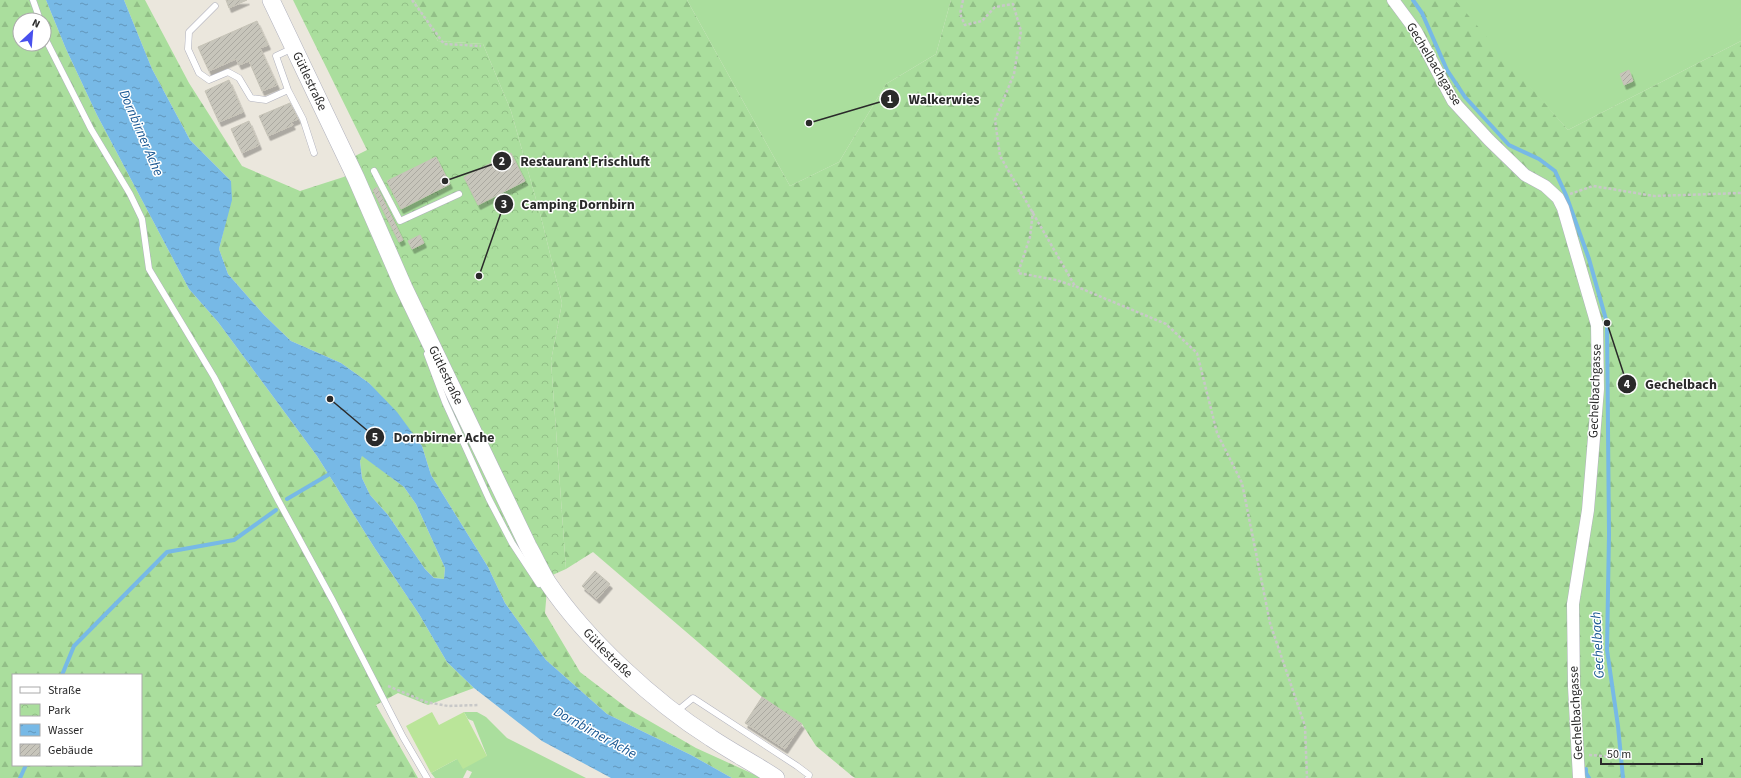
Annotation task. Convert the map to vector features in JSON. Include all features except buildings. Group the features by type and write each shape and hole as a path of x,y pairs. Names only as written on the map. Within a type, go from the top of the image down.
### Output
{"street":[{"name":"Gütlestraße","path":"271,0 356,178 425,331 528,546 548,582 576,619 606,652 675,713 710,738 776,778"},
{"name":"Gechelbachgasse","path":"1393,0 1416,31 1453,101 1489,140 1525,175 1545,186 1558,198 1563,208 1597,325 1598,389 1588,510 1573,604 1574,687 1579,778"}],"lane":[{"path":"33,0 37,12"},
{"path":"215,6 189,32 188,48 199,73 208,80 228,72 240,78 251,98 266,100 288,90"},
{"path":"294,48 276,56 288,90 303,119 314,153"},
{"path":"52,52 91,129 130,194 142,219 149,269 214,377 403,737 427,778"},
{"path":"374,171 400,221 459,194"},
{"path":"675,713 693,698 797,766 809,775 808,778"}],"path":[{"path":"412,0 444,44 481,46"},
{"path":"963,0 960,14 965,25 982,21 995,7 1013,4 1021,31 1014,74 995,120 1000,156 1075,286"},
{"path":"1578,191 1593,186 1654,196 1741,193"},
{"path":"1033,211 1030,237 1018,273 1056,280 1075,286 1166,324 1197,354 1217,433 1242,483 1270,623 1305,726 1307,778"},
{"path":"373,678 395,690 426,702 448,706 479,705"},
{"path":"1578,753 1609,758 1630,758"}],"green space":[{"path":"0,0 46,0 51,12 12,12 12,52 52,52 52,15 66,49 97,115 189,289 218,322 317,456 374,547 419,614 447,662 474,688 428,705 398,693 376,705 418,778 0,778"},
{"path":"124,0 145,0 189,83 242,166 300,191 356,173 548,577 545,613 580,672 627,708 696,748 762,778 732,778 691,755 607,714 546,660 505,603 488,567 431,475 422,446 369,383 341,363 291,341 264,315 228,274 219,249 225,225 231,181 190,140 152,69"},
{"path":"293,0 414,0 438,41 483,44 511,111 541,217 562,303 551,361 566,569 548,577 349,159 367,150"},
{"path":"414,0 687,0 790,186 839,162 886,84 936,54 951,0 1455,0 1568,130 1741,41 1741,778 855,778 816,746 802,724 762,697 593,552 566,569 551,361 562,303 541,217 511,111 483,44 438,41"},
{"path":"687,0 951,0 936,54 886,84 839,162 790,186"},
{"path":"1452,0 1741,0 1741,41 1568,130"},
{"path":"362,455 404,487 416,504 445,568 444,579 434,578 425,569 388,515 370,495 362,478 360,461"},
{"path":"432,712 439,725 464,712 487,756 463,769 457,759 431,773 406,726"},
{"path":"464,712 477,712 486,717 507,738 586,778 469,778 472,772 467,770 463,778 435,778 431,773 457,759 487,756 473,721 468,719"}],"water":[{"name":"Dornbirner Ache","path":"46,0 124,0 152,69 190,140 231,181 232,200 219,249 228,274 264,315 291,341 341,363 369,383 397,412 422,446 431,475 488,567 505,603 546,660 607,714 691,755 732,778 611,778 542,741 474,688 447,662 419,614 374,547 317,456 218,322 189,289 97,115 66,49","holes":["362,456 404,487 416,504 445,568 444,579 434,578 425,569 388,515 370,495 362,478 360,461"]}],"waterway":[{"name":"Gechelbach","path":"1413,0 1422,13 1447,70 1465,97 1509,145 1539,159 1555,171 1566,195 1589,259 1607,323 1609,534 1607,650 1618,726 1623,778"},
{"path":"287,499 333,472"},
{"path":"62,674 74,646 167,552 234,540 276,510"},
{"path":"20,778 26,766"},
{"path":"1586,769 1586,773 1589,778"}],"place":[{"name":"Walkerwies","path":"809,123"},
{"name":"Restaurant Frischluft","path":"445,181"},
{"name":"Camping Dornbirn","path":"479,276"},
{"name":"Gechelbach","path":"1607,323"},
{"name":"Dornbirner Ache","path":"330,399"}]}
